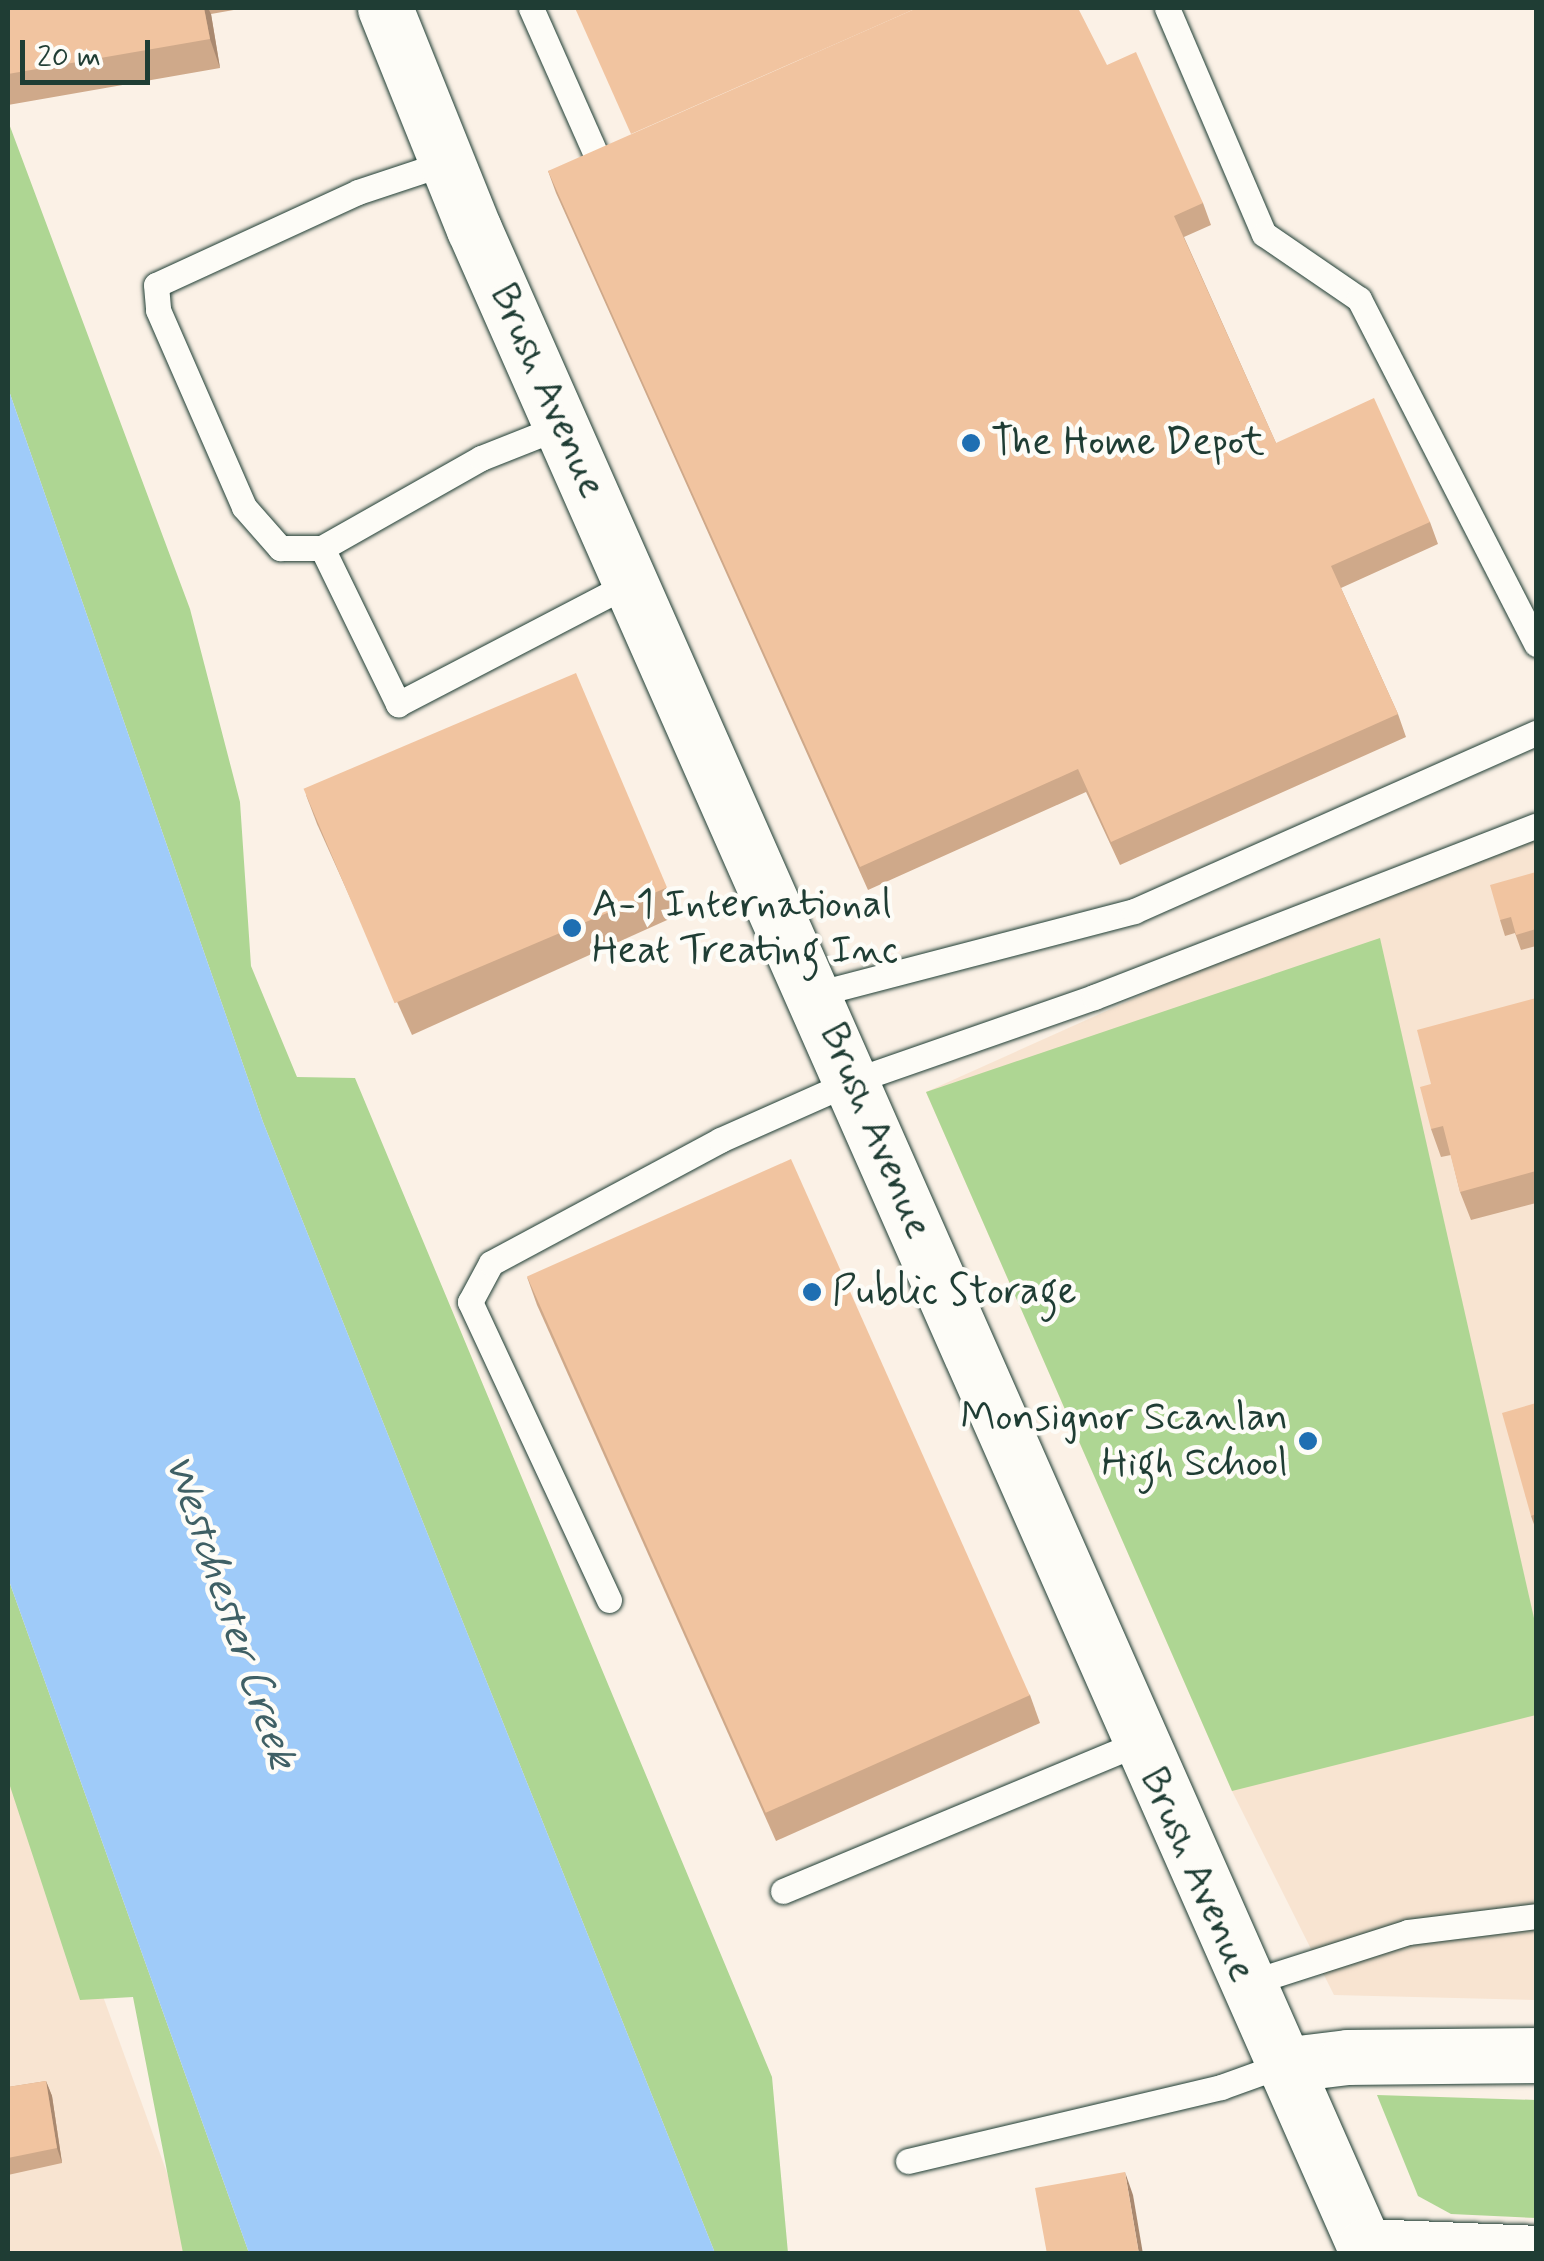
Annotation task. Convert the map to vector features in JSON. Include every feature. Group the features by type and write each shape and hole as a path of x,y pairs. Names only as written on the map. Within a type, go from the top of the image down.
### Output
{"street":[{"name":"Brush Avenue","path":"386,8 562,426 816,994 1138,1743 1366,2250"},
{"path":"1282,2065 1348,2057 1536,2055"},
{"path":"1366,2250 1536,2253"}],"lane":[{"path":"531,8 598,159"},
{"path":"1167,8 1264,234 1359,300 1536,644"},
{"path":"448,162 358,192 156,285 158,310 244,507 280,548 322,548 481,458 562,426"},
{"path":"322,548 398,704 632,582"},
{"path":"816,994 1134,911 1536,733"},
{"path":"609,1600 470,1302 491,1263 714,1143 853,1081 1094,997 1536,826"},
{"path":"783,1892 1138,1743"},
{"path":"1246,1984 1408,1932 1536,1916"},
{"path":"908,2160 1221,2087 1282,2065"}],"shaded area":[{"name":"Monsignor Scanlan High School","path":"1536,818 1536,2000 1334,1995 1232,1791 926,1092"},
{"path":"8,1734 196,2253 8,2253"}],"green space":[{"path":"8,121 190,609 240,802 251,966 297,1077 355,1078 772,2077 788,2253 715,2253 263,1122 8,388"},
{"name":"Monsignor Scanlan High School","path":"1380,938 1536,1627 1536,1715 1232,1791 926,1092"},
{"path":"8,1578 249,2253 183,2253 133,1997 80,2000 8,1780"},
{"path":"1377,2095 1536,2100 1536,2218 1451,2214 1418,2196"}],"water":[{"name":"Westchester Creek","path":"8,388 263,1122 715,2253 249,2253 8,1578"}],"building":[{"path":"8,8 204,8 210,39 8,74"},
{"path":"575,8 917,8 631,134"},
{"name":"The Home Depot","path":"917,8 1078,8 1107,65 1136,52 1203,203 1174,216 1276,443 1374,398 1430,522 1331,566 1398,714 1111,842 1078,769 860,867 548,171"},
{"path":"576,673 667,887 395,1003 304,789"},
{"path":"1536,872 1536,929 1516,935 1511,917 1500,920 1490,885"},
{"path":"1536,998 1536,1171 1460,1192 1443,1126 1431,1129 1420,1087 1431,1084 1417,1030"},
{"path":"791,1159 1030,1695 766,1813 527,1277"},
{"path":"1536,1403 1536,1514 1531,1516 1502,1413"},
{"path":"46,2081 57,2148 8,2158 8,2087"},
{"path":"1125,2172 1139,2254 1047,2254 1035,2188"}],"place":[{"name":"The Home Depot","path":"971,443"},
{"name":"A-1 International Heat Treating Inc","path":"572,928"},
{"name":"Public Storage","path":"812,1292"},
{"name":"Monsignor Scanlan High School","path":"1308,1441"}]}
